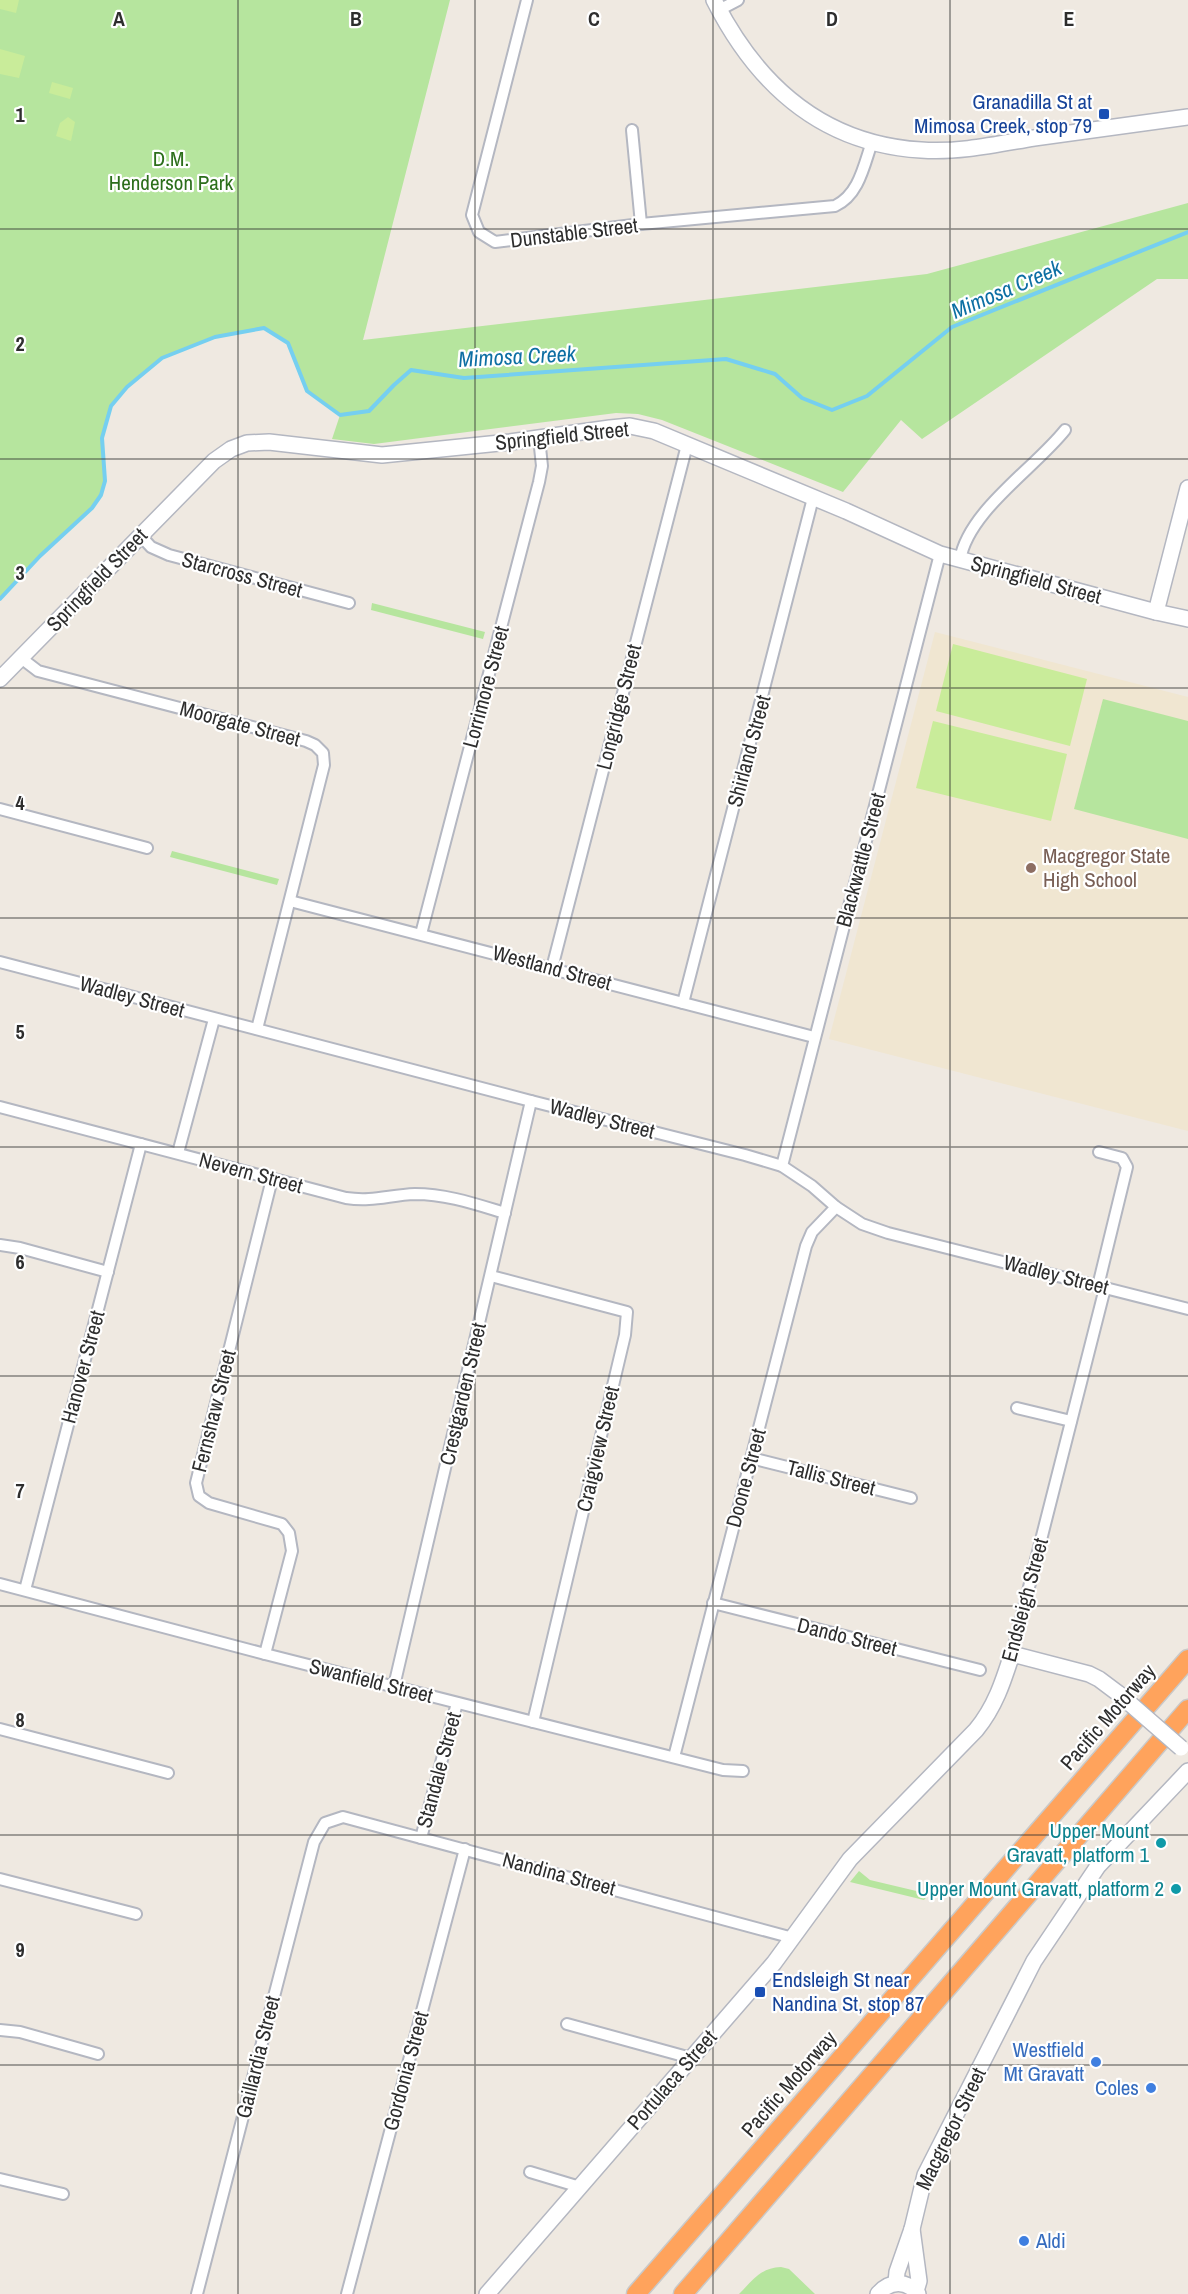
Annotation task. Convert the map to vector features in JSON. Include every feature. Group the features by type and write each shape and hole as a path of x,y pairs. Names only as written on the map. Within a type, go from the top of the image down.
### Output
{"highway":[{"name":"Pacific Motorway","path":"636,2294 1188,1659"},
{"path":"683,2294 1188,1709"}],"street":[{"name":"Dunstable Street","path":"527,0 472,215 479,232 495,242 641,224 835,206 844,202 856,187 872,142"},
{"path":"738,0 716,5 742,49 767,80 796,105 826,123 872,142 922,150 973,147 1188,117"},
{"path":"632,130 641,224"},
{"name":"Springfield Street","path":"0,679 214,460 231,449 247,444 269,442 382,455 630,426 654,431 940,554 1188,619"},
{"path":"960,560 962,549 971,531 1010,485 1051,448 1065,430"},
{"name":"Lorrimore Street","path":"421,934 539,482 542,466 539,438"},
{"name":"Longridge Street","path":"552,968 687,445"},
{"path":"1156,612 1188,488"},
{"name":"Shirland Street","path":"683,1003 813,498"},
{"name":"Starcross Street","path":"141,536 151,547 169,555 349,603"},
{"name":"Blackwattle Street","path":"782,1166 940,554"},
{"name":"Moorgate Street","path":"21,658 38,671 306,741 323,753 324,765 256,1029"},
{"path":"0,809 147,848"},
{"name":"Westland Street","path":"290,900 814,1037"},
{"name":"Wadley Street","path":"0,962 745,1155 782,1166 862,1224 888,1233 1188,1309"},
{"path":"178,1153 214,1019"},
{"name":"Crestgarden Street","path":"394,1686 531,1101"},
{"name":"Nevern Street","path":"0,1107 346,1198 366,1201 412,1194 444,1195 505,1213"},
{"name":"Hanover Street","path":"25,1590 141,1144"},
{"name":"Endsleigh Street","path":"850,1859 976,1730 988,1715 1002,1686 1071,1421 1127,1167 1122,1158 1099,1152"},
{"name":"Fernshaw Street","path":"265,1654 292,1551 289,1533 282,1524 209,1503 199,1496 196,1483 272,1179"},
{"name":"Doone Street","path":"674,1757 806,1246 812,1232 836,1207"},
{"path":"0,1245 20,1248 108,1272"},
{"name":"Craigview Street","path":"491,1276 627,1312 625,1335 533,1722"},
{"path":"1017,1408 1071,1421"},
{"name":"Tallis Street","path":"752,1458 911,1498"},
{"name":"Swanfield Street","path":"0,1584 723,1770 743,1771"},
{"name":"Dando Street","path":"713,1603 980,1670"},
{"path":"1012,1654 1099,1678 1184,1751"},
{"name":"Standale Street","path":"421,1838 458,1703"},
{"path":"0,1729 168,1773"},
{"name":"Macgregor Street","path":"896,2283 897,2272 912,2229 925,2175 1019,1988 1045,1943 1098,1866 1188,1772"},
{"name":"Nandina Street","path":"325,1823 343,1817 793,1938"},
{"name":"Gaillardia Street","path":"197,2294 314,1842 325,1823"},
{"name":"Gordonia Street","path":"347,2294 465,1849"},
{"name":"Portulaca Street","path":"487,2294 774,1963 850,1859"},
{"path":"0,1879 136,1914"},
{"path":"567,2024 691,2058"},
{"path":"0,2031 20,2032 98,2054"},
{"path":"530,2172 580,2187"},
{"path":"0,2179 63,2194"},
{"name":"Macgregor Street","path":"912,2229 919,2282 917,2293"},
{"path":"878,2294 889,2285 896,2283 910,2286 917,2293"}],"shaded area":[{"name":"Macgregor State High School","path":"935,632 1188,697 1188,1131 829,1039"}],"green space":[{"name":"D.M. Henderson Park","path":"0,0 450,0 363,340 927,274 1188,203 1188,279 1157,279 922,439 901,420 843,492 662,420 638,414 616,413 374,444 332,439 340,415 307,391 288,343 264,328 215,337 162,358 127,387 111,406 102,438 105,481 101,495 92,508 40,556 0,599"},
{"path":"0,0 19,0 16,13 0,9"},
{"path":"0,49 25,56 19,78 0,74"},
{"path":"52,82 73,88 70,99 49,93"},
{"path":"68,117 75,122 71,141 56,136 60,123"},
{"path":"372,603 485,632 483,639 371,610"},
{"path":"953,644 1087,679 1070,746 936,711"},
{"path":"1103,699 1188,721 1188,839 1074,809"},
{"path":"933,721 1067,754 1051,821 916,788"},
{"path":"172,851 279,879 277,885 170,857"},
{"path":"859,1871 870,1880 929,1894 924,1900 850,1882"},
{"path":"781,2267 789,2269 815,2294 739,2294 762,2272"}],"waterway":[{"name":"Mimosa Creek","path":"0,599 40,556 92,508 101,495 105,481 102,438 111,406 127,387 162,358 215,337 264,328 288,343 307,391 340,415 369,411 411,370 464,378 726,359 775,374 802,398 832,410 867,396 952,327 1188,232"}],"place":[{"name":"Granadilla St at Mimosa Creek, stop 79","path":"1104,114"},
{"name":"Macgregor State High School","path":"1031,868"},
{"name":"Upper Mount Gravatt, platform 1","path":"1161,1843"},
{"name":"Upper Mount Gravatt, platform 2","path":"1176,1889"},
{"name":"Endsleigh St near Nandina St, stop 87","path":"760,1992"},
{"name":"Westfield Mt Gravatt","path":"1096,2062"},
{"name":"Coles","path":"1151,2088"},
{"name":"Aldi","path":"1024,2241"}]}
